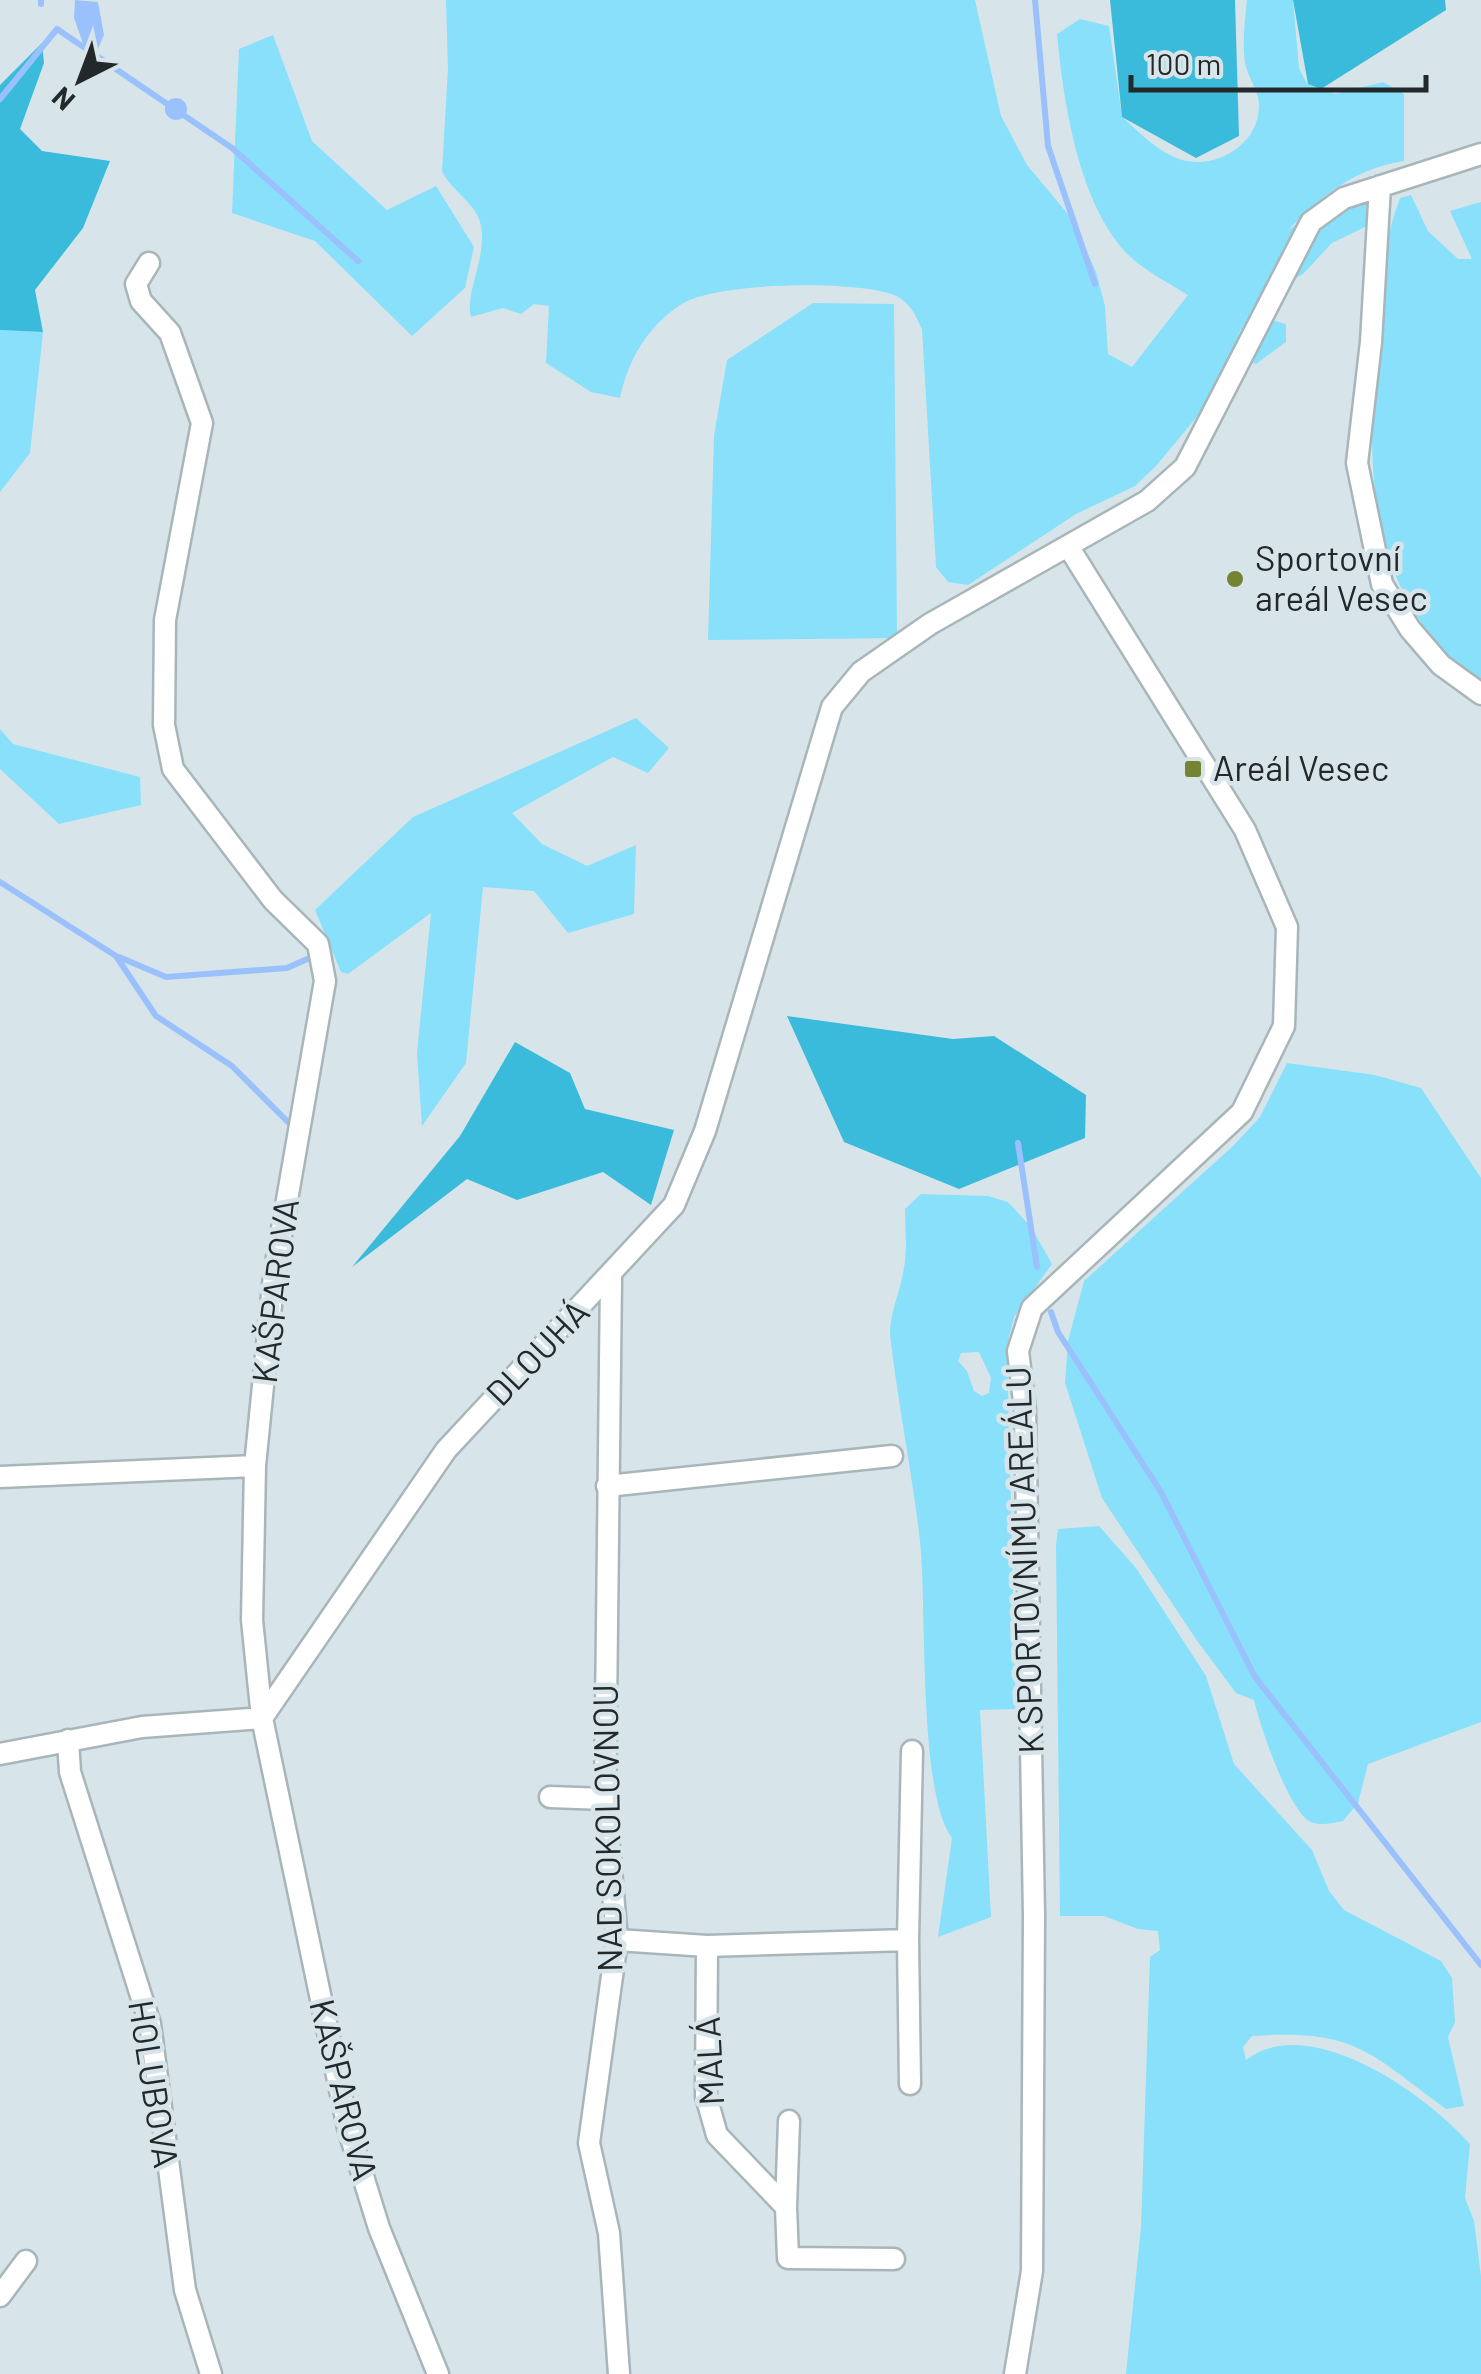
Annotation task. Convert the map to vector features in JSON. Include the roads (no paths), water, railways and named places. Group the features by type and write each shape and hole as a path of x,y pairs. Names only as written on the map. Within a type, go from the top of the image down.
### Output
{"street":[{"path":"1068,546 1148,501 1185,467 1311,222 1344,198 1481,154"},
{"path":"1380,186 1371,342 1357,463 1382,584 1410,629 1441,665 1481,694"},
{"name":"KAŠPAROVA","path":"149,263 136,284 142,300 170,333 202,424 165,620 164,725 174,768 273,900 318,944 326,981 274,1274 255,1466 252,1620 262,1718 348,2128 379,2228 438,2374"},
{"name":"DLOUHÁ","path":"262,1718 446,1450 611,1278 674,1205 705,1132 832,707 861,672 930,624 1068,546"},
{"name":"K SPORTOVNÍMU AREÁLU","path":"1015,2374 1032,2271 1034,1914 1025,1410 1018,1351 1032,1308 1242,1112 1284,1026 1286,967 1287,927 1245,830 1068,546"},
{"name":"NAD SOKOLOVNOU","path":"611,1278 605,1799 616,1940 589,2143 610,2232 619,2374"},
{"path":"607,1486 892,1456"},
{"path":"0,1477 255,1466"},
{"path":"0,1754 142,1727 262,1718"},
{"name":"HOLUBOVA","path":"68,1740 70,1772 150,2024 185,2290 212,2374"},
{"path":"910,2084 912,1751"},
{"path":"550,1797 605,1799"},
{"path":"616,1940 707,1946 908,1940"},
{"name":"MALÁ","path":"707,1946 706,2096 717,2135 786,2207"},
{"path":"789,2121 788,2258 894,2259"},
{"path":"0,2296 26,2261"}],"waterway":[{"path":"1035,0 1048,146 1095,284"},
{"path":"57,29 232,148 358,261"},
{"path":"0,99 57,29"},
{"path":"0,882 116,956 156,1016 232,1066 288,1122"},
{"path":"119,957 166,977 287,968 314,956"},
{"path":"1018,1143 1037,1267"},
{"path":"1051,1312 1058,1332 1161,1492 1255,1677 1481,1965"}],"place":[{"name":"Sportovní areál Vesec","path":"1235,579"},
{"name":"Areál Vesec","path":"1193,769"}]}
